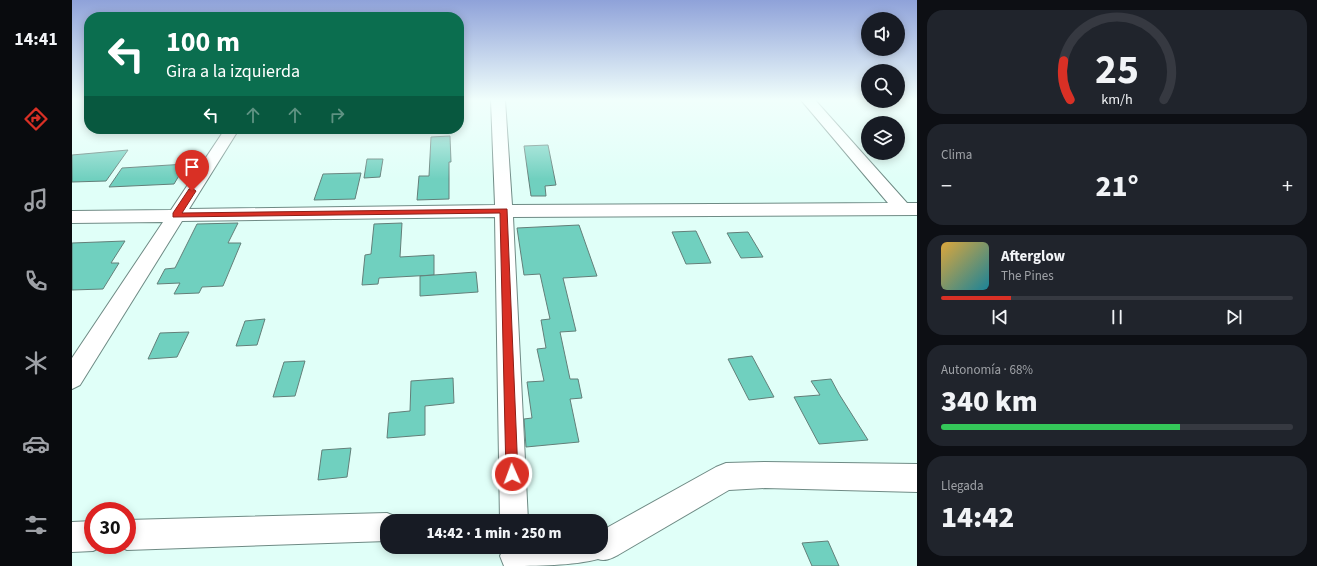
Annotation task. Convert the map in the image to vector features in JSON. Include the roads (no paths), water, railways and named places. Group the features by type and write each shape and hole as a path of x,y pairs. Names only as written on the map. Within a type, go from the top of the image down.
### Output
{"street":[{"path":"499,126 504,210 514,514"},
{"path":"832,126 909,209"},
{"path":"72,378 229,134"},
{"path":"72,217 504,210 909,209"},
{"path":"608,545 726,477 765,475 917,478"},
{"path":"136,535 380,527"},
{"path":"72,537 84,536"},
{"path":"515,556 532,554"}]}
